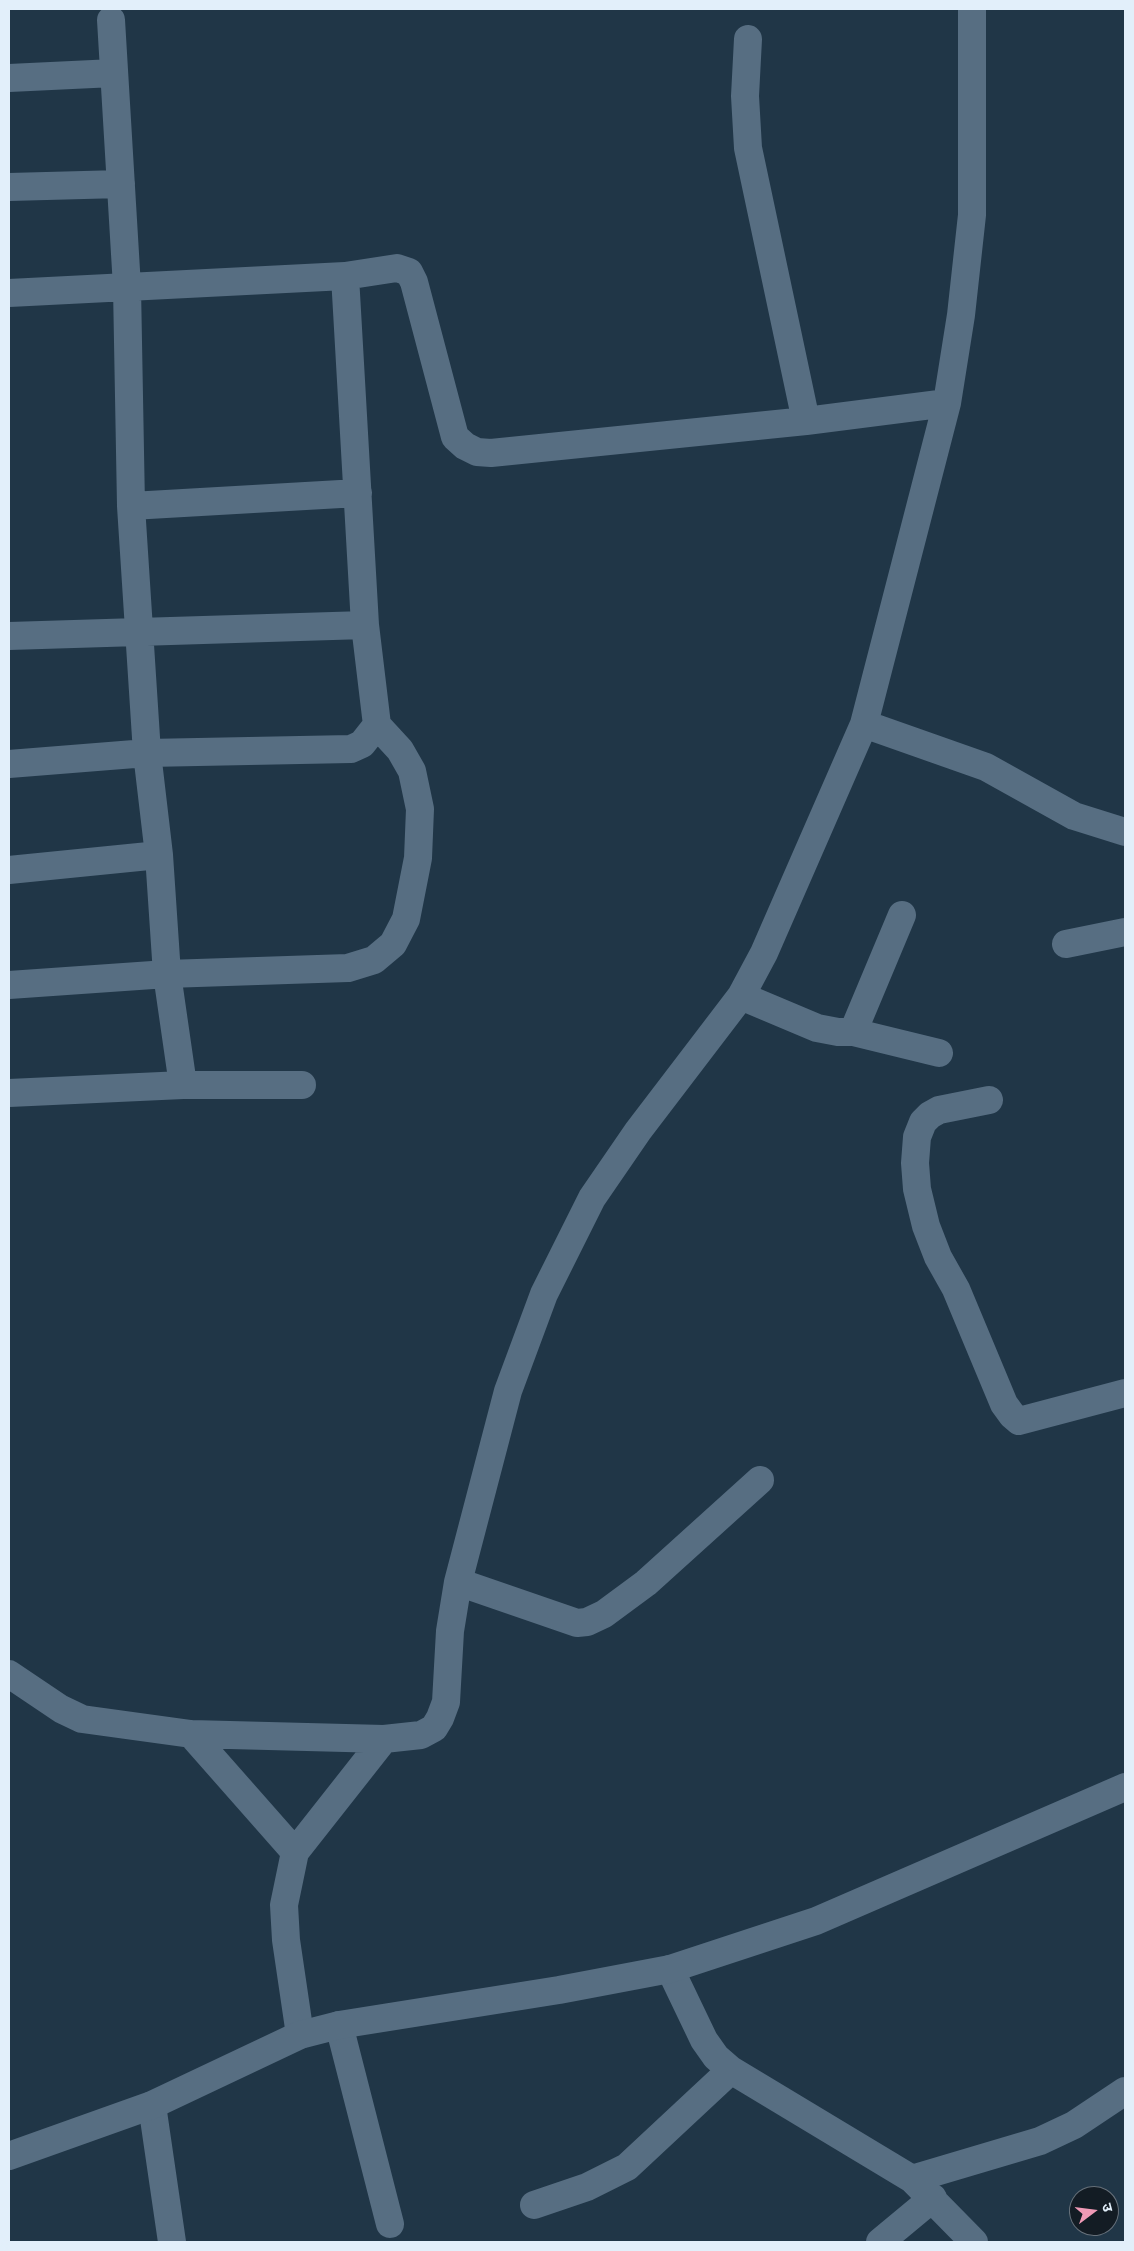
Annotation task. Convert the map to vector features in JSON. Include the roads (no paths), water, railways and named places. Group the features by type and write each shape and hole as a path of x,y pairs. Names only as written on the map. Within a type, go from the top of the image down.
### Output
{"street":[{"path":"9,1674 61,1709 82,1719 190,1734 384,1738 421,1735 434,1728 440,1718 446,1702 450,1632 458,1582 508,1391 544,1294 592,1198 638,1131 741,996 764,953 864,724 947,403 961,315 972,215 972,9"},
{"path":"111,20 127,287 131,506 147,753 159,855 167,974 183,1086"},
{"path":"748,39 745,96 748,148 806,421"},
{"path":"9,78 114,74"},
{"path":"9,187 121,184"},
{"path":"9,293 345,276 397,268 409,272 414,282 455,437 465,446 477,452 492,454 806,421 947,403"},
{"path":"9,984 167,974 348,968 374,960 393,944 406,919 418,858 420,809 412,771 400,750 377,725 366,625 345,276"},
{"path":"131,506 358,493"},
{"path":"9,636 366,625"},
{"path":"864,724 986,767 1074,816 1125,832"},
{"path":"9,764 147,753 351,749 362,744 377,725"},
{"path":"9,870 159,855"},
{"path":"854,1032 902,915"},
{"path":"1066,944 1125,932"},
{"path":"741,996 817,1028 838,1032 854,1032 939,1054"},
{"path":"9,1093 183,1086 302,1085"},
{"path":"990,1100 939,1110 930,1115 923,1122 917,1137 915,1163 917,1188 926,1226 938,1257 956,1289 1004,1404 1019,1421 1125,1393"},
{"path":"458,1582 577,1622 595,1619 646,1584 760,1480"},
{"path":"190,1734 295,1852"},
{"path":"300,2035 286,1940 284,1905 295,1852 384,1738"},
{"path":"9,2156 152,2105 300,2035 339,2025 559,1990 670,1969 816,1921 1125,1787"},
{"path":"670,1969 704,2040 716,2057 731,2070 912,2179 933,2198 974,2242"},
{"path":"339,2025 390,2224"},
{"path":"534,2205 587,2187 627,2167 731,2070"},
{"path":"912,2179 1040,2141 1074,2125 1125,2091"},
{"path":"152,2105 172,2242"},
{"path":"880,2242 933,2198"}]}
